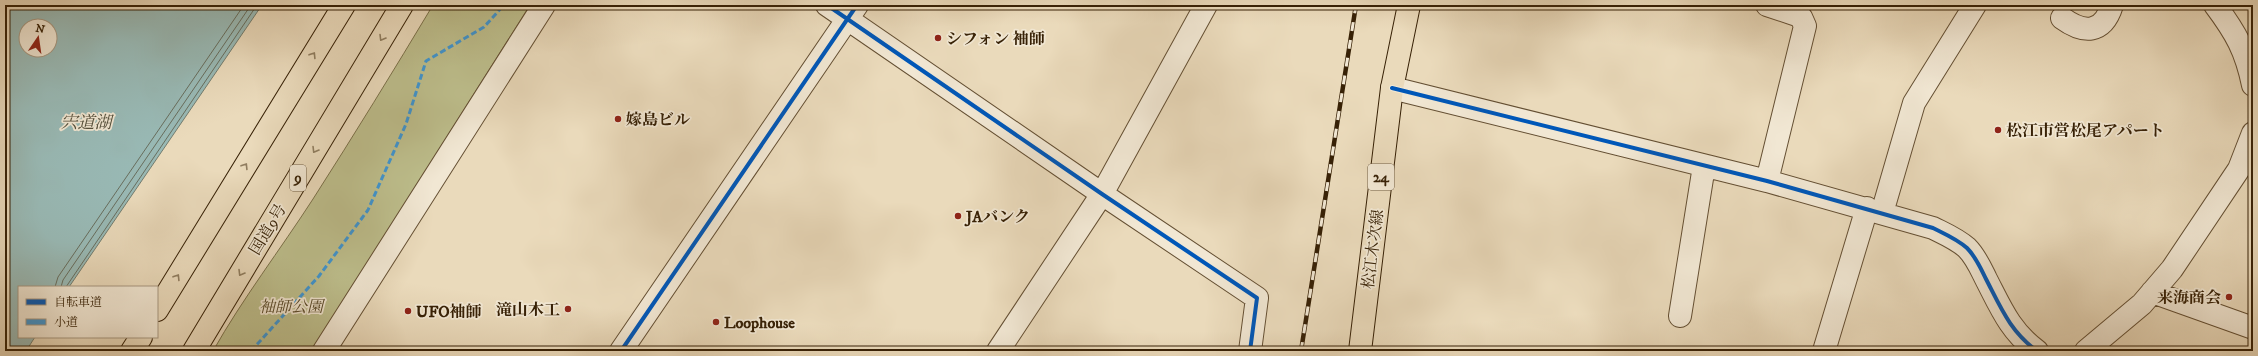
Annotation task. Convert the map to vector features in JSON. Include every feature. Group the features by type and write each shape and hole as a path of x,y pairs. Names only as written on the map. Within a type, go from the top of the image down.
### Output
{"main road":[{"path":"158,308 344,5"},
{"name":"国道9号","path":"194,351 402,5"},
{"name":"松江木次線","path":"1360,351 1392,88 1409,5"},
{"path":"132,351 140,338"}],"street":[{"path":"324,351 544,5"},
{"path":"827,5 852,12 1102,194 1257,298 1250,351"},
{"path":"998,351 1102,194 1206,5"},
{"path":"1767,5 1801,17 1805,26 1767,181"},
{"path":"1824,351 1914,103 1975,5"},
{"path":"2062,18 2073,26 2081,28 2099,26 2106,21 2112,5"},
{"path":"2215,5 2231,26 2243,48 2253,85"},
{"path":"621,351 852,12"},
{"path":"1392,88 1767,181 1875,210 1933,228 1954,238 1968,249 1978,263 2008,322 2021,339 2037,351"},
{"path":"2086,351 2142,304 2172,269 2239,169 2253,133"},
{"path":"1680,316 1704,166"},
{"path":"2152,292 2253,328"}],"green space":[{"name":"袖師公園","path":"433,5 530,5 312,351 213,351 237,312 328,175"}],"water":[{"name":"宍道湖","path":"5,5 262,5 70,286 18,286 18,338 34,338 26,351 5,351"}],"railway":[{"path":"1301,351 1356,5"}],"marked path":[{"path":"251,351 319,276 368,210 406,124 426,61 484,27 504,5"}],"cycle path":[{"path":"827,5 1102,194 1257,298 1250,351"},
{"path":"621,351 857,5"},
{"path":"1392,88 1767,181 1933,228 1955,239 1967,248 1973,255 2007,318 2020,335 2037,351"}],"place":[{"name":"シフォン 袖師","path":"938,38"},
{"name":"嫁島ビル","path":"618,119"},
{"name":"松江市営松尾アパート","path":"1998,130"},
{"name":"JAバンク","path":"958,216"},
{"name":"来海商会","path":"2229,297"},
{"name":"滝山木工","path":"568,309"},
{"name":"UFO袖師","path":"408,311"},
{"name":"Loophouse","path":"716,322"}]}
